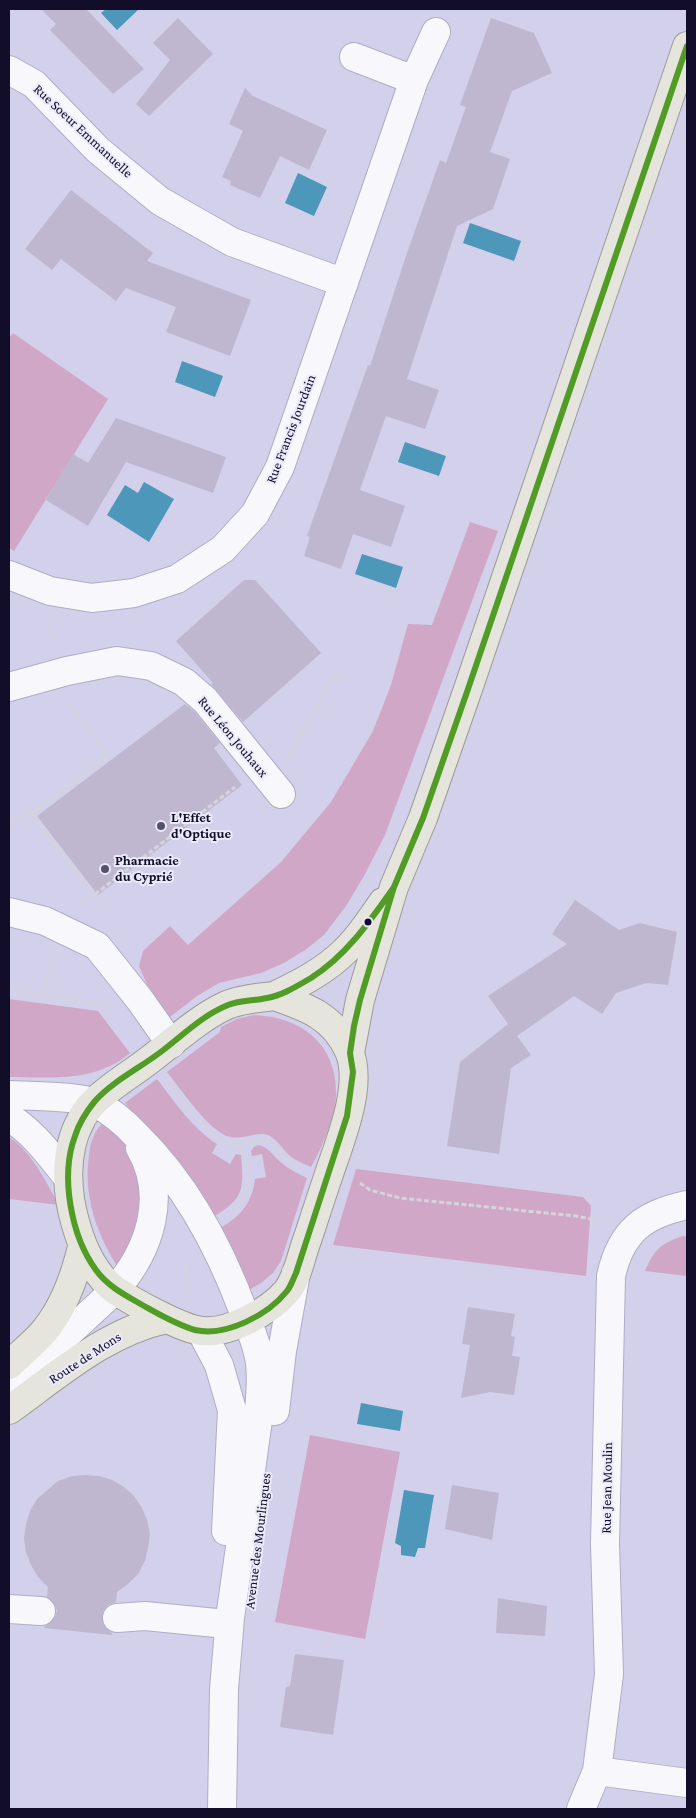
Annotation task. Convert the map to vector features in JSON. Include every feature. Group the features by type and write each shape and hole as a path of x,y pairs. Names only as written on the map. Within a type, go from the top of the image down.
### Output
{"main road":[{"path":"350,1054 360,1000 394,887 423,818 468,689 687,46"},
{"path":"274,996 304,1006 321,1016 340,1034 350,1054 353,1072 352,1096 296,1273 287,1290 268,1308 247,1321 219,1330 201,1331 166,1319 115,1290 94,1268 82,1247 72,1213 68,1178 72,1144 80,1122 94,1102 204,1019 227,1005 274,996 294,987 324,969 346,951 366,927 394,887"},
{"path":"9,1365 45,1330 60,1306 74,1278 82,1247"},
{"name":"Route de Mons","path":"9,1410 115,1336 148,1323 166,1319"}],"street":[{"name":"Rue Francis Jourdain","path":"9,574 50,591 92,598 134,593 177,579 223,549 255,514 280,467 414,80 436,32"},
{"path":"354,57 414,80"},
{"name":"Rue Soeur Emmanuelle","path":"9,70 34,84 98,150 160,201 232,242 344,283"},
{"name":"Rue Léon Jouhaux","path":"9,687 67,671 117,661 151,666 184,682 205,700 281,794"},
{"path":"9,912 44,922 96,946 140,1000 160,1052"},
{"path":"9,1095 94,1102"},
{"name":"Avenue des Mourlingues","path":"94,1102 126,1125 151,1149 190,1200 206,1227 231,1278 258,1353 259,1413 230,1618 224,1689 223,1809"},
{"path":"9,1117 24,1126 47,1150 68,1178"},
{"path":"9,1388 115,1290 130,1273 143,1248 152,1218 153,1179 147,1160 126,1125"},
{"name":"Rue Jean Moulin","path":"581,1809 597,1771 609,1674 605,1544 611,1276 614,1260 622,1244 634,1228 653,1215 687,1205"},
{"name":"Avenue des Mourlingues","path":"223,1809 282,1351 296,1273"},
{"path":"201,1331 219,1365 232,1410 224,1562 208,1686 205,1743 209,1774 217,1809"},
{"path":"9,1609 41,1611"},
{"path":"117,1618 145,1616 216,1623"},
{"path":"597,1771 687,1783"}],"path":[{"path":"9,823 31,814 108,756 67,700 70,686 67,671 56,645 50,622"},
{"path":"31,814 94,895 269,762 279,765 289,759 334,675 347,680"},
{"path":"9,990 105,1005"},
{"path":"160,1052 208,1130 222,1140 236,1146 250,1142 268,1141 294,1165 316,1173 330,1170"},
{"path":"359,1182 370,1190 400,1198 576,1216 634,1228"}],"shaded area":[{"path":"13,333 108,399 14,551 9,548 9,338"},
{"path":"470,522 498,531 385,835 346,906 324,935 284,963 261,973 219,983 197,996 170,1017 158,1010 139,966 143,951 170,926 188,945 281,862 331,802 373,731 391,685 408,624 432,625"},
{"path":"9,999 98,1011 130,1053 113,1065 86,1074 60,1077 9,1077"},
{"path":"254,1015 287,1021 301,1028 323,1048 330,1061 335,1077 336,1095 334,1112 311,1167 290,1156 268,1135 259,1134 235,1138 222,1133 205,1119 167,1072 220,1032 221,1027 237,1019"},
{"path":"157,1079 192,1122 217,1144 212,1153 230,1164 236,1154 241,1155 242,1185 240,1192 231,1205 213,1217 167,1149 125,1103"},
{"path":"102,1124 119,1136 131,1151 142,1182 140,1221 119,1269 98,1229 88,1185 90,1146"},
{"path":"9,1137 32,1159 59,1205 9,1199"},
{"path":"258,1145 269,1150 280,1162 307,1178 281,1261 273,1273 249,1290 220,1228 240,1214 251,1195 255,1179 266,1177 262,1154 252,1156 251,1151"},
{"path":"356,1169 583,1197 591,1206 586,1276 333,1245"},
{"path":"682,1236 687,1237 687,1276 645,1271 655,1253 663,1245"},
{"path":"310,1435 400,1452 365,1639 275,1622"}],"water":[{"path":"106,9 139,9 117,30 101,13"},
{"path":"298,173 327,187 314,216 285,203"},
{"path":"470,223 521,241 514,261 463,243"},
{"path":"182,361 223,376 215,397 175,382"},
{"path":"405,442 446,456 439,476 398,462"},
{"path":"144,482 174,499 149,542 107,515 125,485 138,493"},
{"path":"362,554 403,567 396,588 355,574"},
{"path":"361,1403 403,1411 400,1431 357,1424"},
{"path":"404,1490 434,1495 425,1548 418,1548 415,1557 401,1555 401,1546 395,1543"}],"building":[{"path":"41,9 86,9 144,69 113,94 50,30 56,24"},
{"path":"178,18 213,54 149,116 136,104 170,60 153,43"},
{"path":"491,18 534,33 552,73 512,91 490,152 510,159 493,209 457,226 407,379 439,390 425,429 386,416 360,490 405,506 391,547 353,534 341,569 304,556 310,537 307,536 368,365 370,366 440,160 446,163 466,107 460,105"},
{"path":"245,88 253,96 327,130 309,170 280,156 260,198 230,185 231,181 222,177 243,131 229,124"},
{"path":"71,190 153,253 147,261 251,300 230,356 166,332 176,307 126,288 116,301 61,259 52,270 25,249"},
{"path":"116,418 226,457 213,493 126,462 88,526 46,500 73,454 88,463"},
{"path":"244,580 255,580 321,653 243,722 211,684 213,683 176,641"},
{"path":"185,704 194,711 220,743 214,748 242,785 98,895 37,816"},
{"path":"575,900 619,930 640,923 677,932 668,985 646,983 616,993 602,1014 574,996 517,1036 531,1055 511,1068 499,1154 447,1146 460,1062 508,1024 488,996 567,944 552,934"},
{"path":"468,1307 515,1314 511,1336 515,1337 512,1356 520,1357 514,1395 490,1392 461,1398 470,1345 462,1344"},
{"path":"72,1476 99,1476 112,1480 134,1496 142,1508 150,1534 145,1561 138,1574 117,1592 116,1602 108,1605 103,1612 102,1620 104,1626 112,1635 44,1628 54,1619 57,1611 55,1605 47,1597 48,1587 38,1577 26,1552 24,1538 26,1524 30,1511 37,1499 58,1481"},
{"path":"452,1485 499,1493 492,1540 445,1529"},
{"path":"498,1598 547,1606 545,1636 496,1633"},
{"path":"295,1654 344,1660 333,1735 280,1727 286,1687 290,1686"}],"transit line":[{"path":"394,887 423,818 468,689 687,46"},
{"path":"394,887 354,1026 350,1053 353,1072 347,1116 296,1273 288,1289 279,1300 258,1316 233,1327 207,1331 195,1330 175,1323 118,1291 101,1276 87,1256 74,1223 70,1205 68,1169 71,1152 75,1136 89,1109 110,1087 154,1057 210,1014 233,1003 279,995 324,969 357,937 394,887"}],"place":[{"name":"L'Effet d'Optique","path":"161,826"},
{"name":"Pharmacie du Cyprié","path":"105,869"}]}
